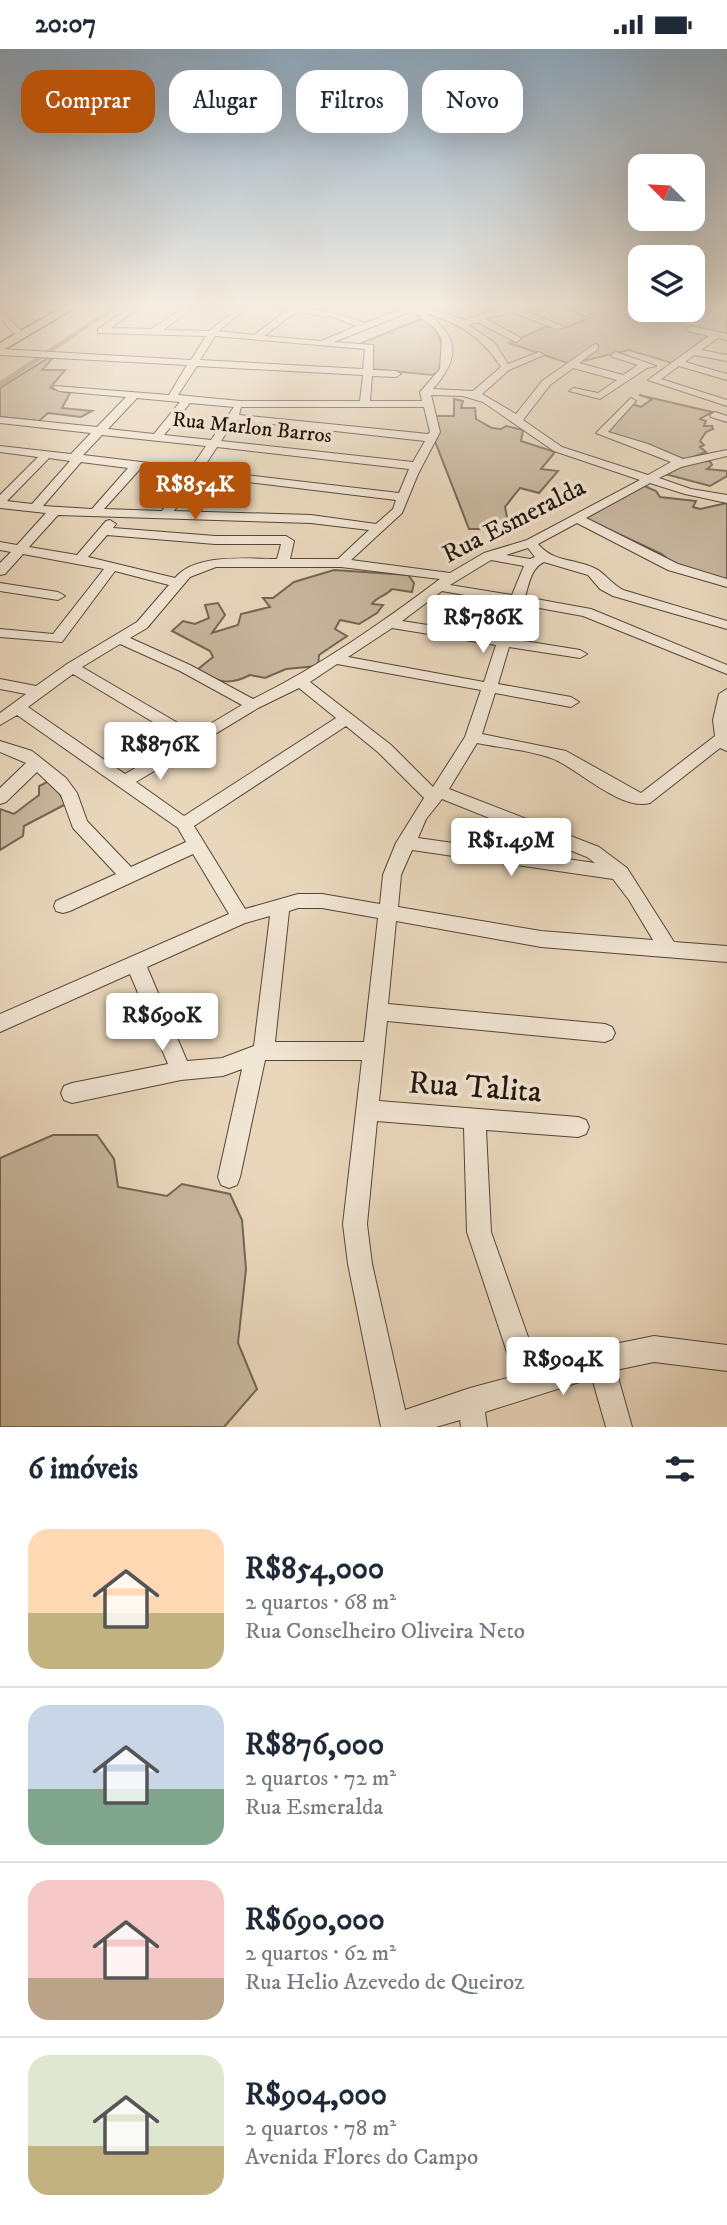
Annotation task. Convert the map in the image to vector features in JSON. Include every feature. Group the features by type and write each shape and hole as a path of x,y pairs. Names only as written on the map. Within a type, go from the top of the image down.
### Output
{"street":[{"path":"171,400 190,371"},
{"path":"355,371 396,374"},
{"path":"341,563 398,510 416,466 432,438 435,428 426,398 443,371"},
{"path":"475,395 502,371"},
{"path":"518,419 546,383 565,371"},
{"path":"598,371 625,379"},
{"path":"574,391 600,396 636,371"},
{"path":"667,371 653,380 727,403"},
{"path":"707,371 727,377"},
{"path":"365,403 368,372"},
{"path":"59,388 240,404 365,403 475,395 518,419 547,444 704,496 727,499"},
{"path":"34,509 133,396"},
{"path":"157,437 186,401"},
{"path":"631,401 601,433 644,446 682,463"},
{"path":"166,514 240,404"},
{"path":"715,415 727,419"},
{"path":"232,417 432,438"},
{"name":"Rua Marlon Barros","path":"0,420 416,466"},
{"path":"0,449 404,497"},
{"name":"Rua Esmeralda","path":"125,781 253,705 300,682 488,556 535,555 578,519 647,478 682,463 727,453"},
{"path":"0,503 46,455"},
{"path":"96,511 137,465"},
{"path":"704,496 727,489"},
{"path":"0,503 55,511 311,519 380,528"},
{"path":"0,571 55,511"},
{"path":"80,559 120,512"},
{"path":"578,519 673,567 727,583"},
{"path":"104,531 215,540 286,540 288,541 283,563"},
{"path":"0,547 80,559 176,582"},
{"path":"535,555 517,601 473,737 405,843 392,875 355,1224 360,1264 394,1427 600,1360 654,1349 727,1358"},
{"path":"488,556 535,555 593,572 605,586 618,593 727,625"},
{"path":"0,720 72,667 142,625 176,582 197,568 215,563 341,563 446,582 517,601 606,618 679,653 727,670"},
{"path":"0,633 46,640 61,637 112,567"},
{"path":"0,587 58,596"},
{"path":"390,623 580,654"},
{"path":"120,639 185,668 253,705"},
{"path":"334,659 571,702"},
{"path":"72,667 195,740"},
{"path":"300,682 385,749 436,795 593,852 621,873 668,949"},
{"path":"0,684 37,691"},
{"path":"473,737 559,755 638,799 653,794 724,742 720,725 727,694"},
{"path":"17,707 184,824 240,917"},
{"path":"184,824 347,718"},
{"path":"0,746 26,755 60,782 69,793 79,824 127,874"},
{"path":"0,798 36,763"},
{"path":"405,843 621,873"},
{"path":"64,906 127,874 198,844"},
{"path":"0,1023 240,917 298,901 322,901 541,939 727,954"},
{"path":"229,1177 260,1054 279,906"},
{"path":"136,965 181,1071"},
{"path":"379,1013 605,1033"},
{"path":"72,1093 181,1071 223,1067 260,1054 375,1051"},
{"name":"Rua Talita","path":"366,1110 475,1121 578,1127"},
{"path":"475,1121 479,1232 531,1383"},
{"path":"600,1360 619,1427"},
{"path":"470,1401 474,1427"}],"shaded area":[{"path":"27,371 64,371 50,388 70,393 62,408 92,411 81,417 48,413 39,421 0,417 0,388"},
{"path":"395,371 439,371 433,375"},
{"path":"639,395 712,412 700,419 706,421 704,426 712,426 713,429 706,432 700,441 704,445 700,447 706,452 683,461 605,431 632,404 641,407 652,399"},
{"path":"454,399 463,401 461,408 475,408 476,419 492,428 501,429 506,426 523,430 521,441 555,452 541,469 558,471 539,493 520,488 505,507 507,517 501,529 469,529 433,436 434,416 454,416"},
{"path":"710,461 712,465 707,469 727,471 727,476 710,486 665,474 689,462"},
{"path":"642,485 656,491 660,497 696,501 693,507 700,509 727,503 727,581 677,567 662,554 584,518"},
{"path":"334,570 408,575 414,583 412,592 392,589 376,600 372,604 383,605 377,613 359,624 340,620 335,629 347,636 319,655 318,666 286,669 265,678 250,675 236,681 217,680 197,670 213,657 210,651 172,631 183,621 195,624 209,618 205,605 218,603 225,615 212,633 238,625 241,614 270,607 263,598 273,598 294,582"},
{"path":"51,780 66,804 24,826 23,836 0,850 0,809 14,814 39,795 39,786"},
{"path":"53,1135 97,1135 114,1159 118,1187 167,1196 182,1184 230,1194 242,1220 246,1269 238,1343 257,1389 224,1427 0,1427 0,1158"}],"waterway":[{"path":"0,385 20,371"}]}
